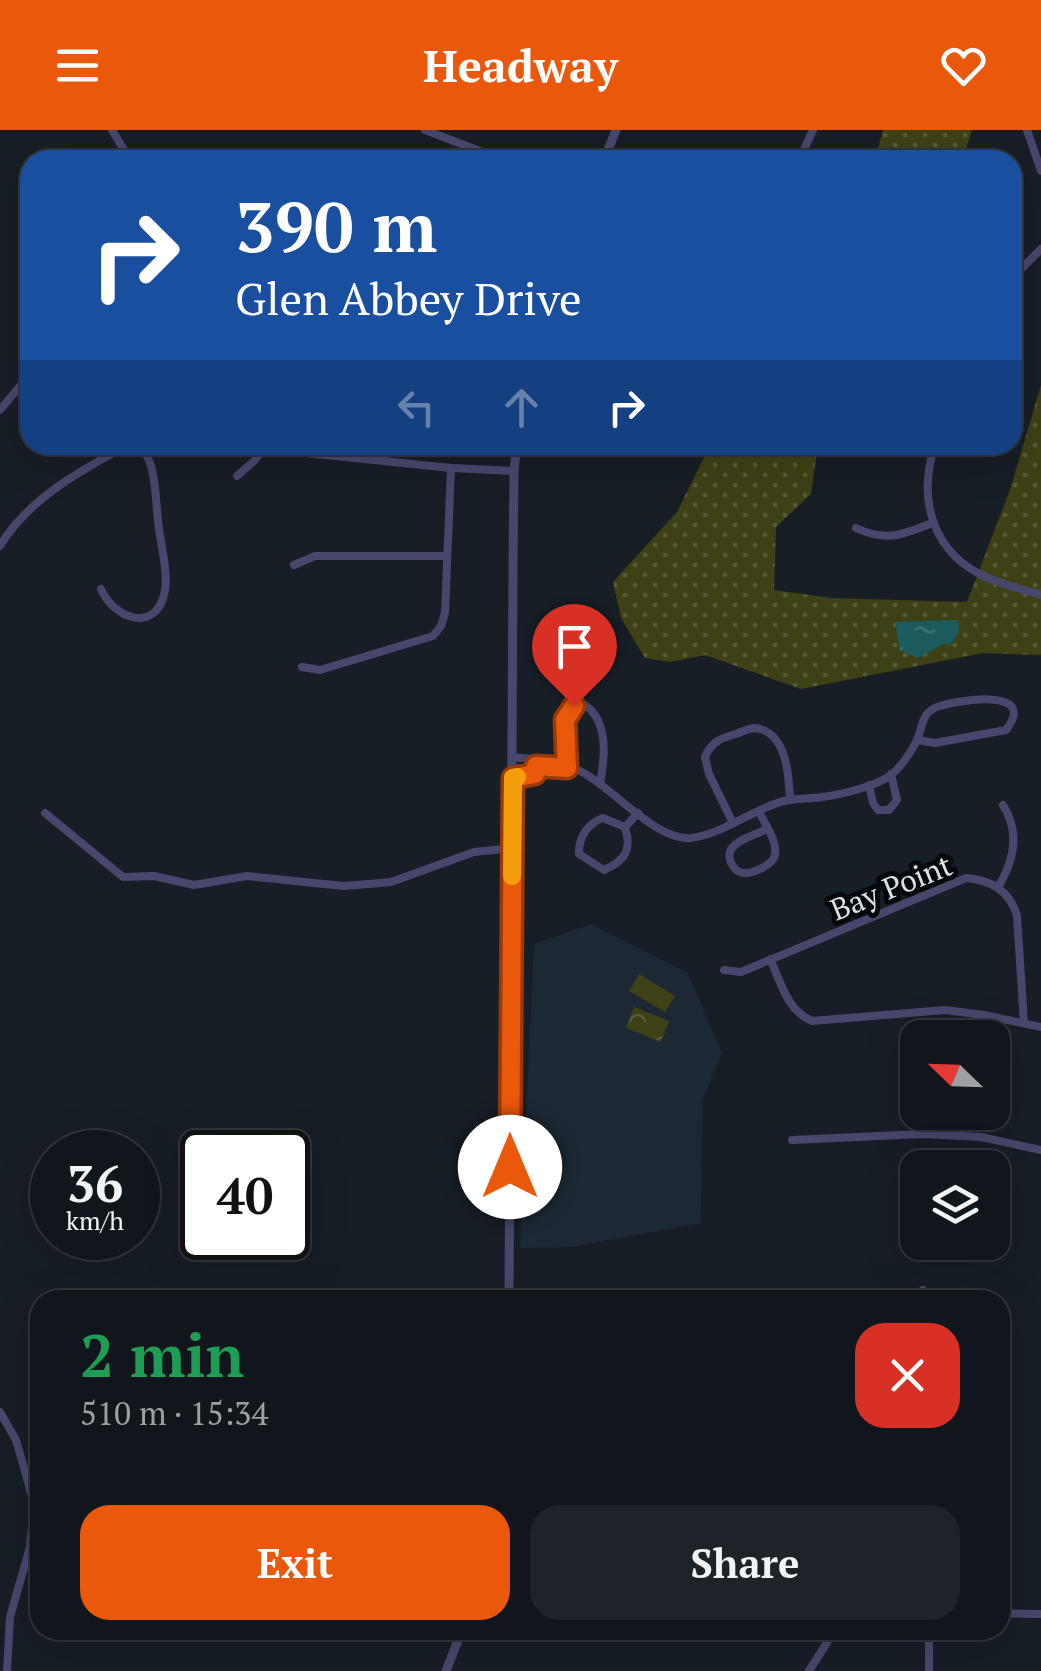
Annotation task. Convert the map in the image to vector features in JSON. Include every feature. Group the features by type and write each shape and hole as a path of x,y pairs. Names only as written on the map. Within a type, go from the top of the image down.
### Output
{"street":[{"path":"426,130 477,150"},
{"path":"1027,130 1041,171"},
{"path":"1022,268 1041,250"},
{"path":"0,410 20,386"},
{"path":"0,546 18,519 82,469 109,455"},
{"path":"101,589 106,600 122,614 136,618 152,614 161,605 166,586 154,485 146,455"},
{"path":"238,476 260,455"},
{"path":"325,455 514,471"},
{"path":"509,1290 516,455"},
{"path":"931,455 926,489 932,523 952,553 988,578 1041,595"},
{"path":"302,667 320,670 433,636 441,626 445,614 451,468"},
{"path":"856,528 873,536 894,536 932,523"},
{"path":"294,565 314,556 446,556"},
{"path":"536,766 582,772 660,831 691,838 780,802 822,797 868,785 891,774 918,740 921,722 929,711 942,705 994,698 1011,707 1012,717 1006,730 935,743 918,740"},
{"path":"567,768 565,720 574,706 584,704 596,717 604,740 600,784"},
{"path":"733,822 709,774 705,757 714,742 726,737 759,728 774,737 790,780 790,800"},
{"path":"513,757 532,758 536,766 535,774 513,778"},
{"path":"868,785 878,810 889,810 897,800 891,774"},
{"path":"611,821 624,803"},
{"path":"998,887 1013,854 1011,817 1003,804"},
{"path":"759,811 776,848 775,858 771,864 740,872 729,856 730,850 767,829"},
{"path":"45,813 122,877 154,876 194,885 246,876 343,886 392,882 474,852 512,848"},
{"path":"625,827 638,813"},
{"path":"603,818 625,827 628,849 622,859 604,870 580,854 579,848 593,822 603,818"},
{"name":"Bay Point","path":"724,970 741,972 966,878 978,879 998,887 1013,902 1024,1023"},
{"path":"770,959 798,1016 812,1021 945,1010 1041,1027"},
{"path":"792,1140 923,1134 981,1137 1041,1150"},
{"path":"0,1412 16,1440 30,1489"},
{"path":"7,1671 10,1618 30,1548"},
{"path":"1010,1613 1041,1614"},
{"path":"446,1671 458,1640"},
{"path":"809,1671 829,1640"},
{"path":"929,1640 929,1671"}],"shaded area":[{"path":"591,924 688,973 722,1053 702,1101 701,1223 572,1247 520,1248 534,944"}],"green space":[{"path":"883,130 972,130 966,150 878,150"},
{"path":"1041,385 1041,655 983,653 801,689 705,655 670,662 645,658 621,618 613,582 677,512 705,455 817,455 811,494 776,527 774,590 831,598 967,602"},
{"path":"639,974 675,996 665,1012 629,991"},
{"path":"634,1007 669,1021 661,1042 626,1028"}],"water":[{"path":"958,620 959,632 950,645 944,644 917,658 900,650 895,622"}],"slow traffic":[{"path":"512,876 513,778 517,777"}],"route":[{"path":"510,1167 513,778 535,774 536,766 567,768 565,720 574,706"}]}
